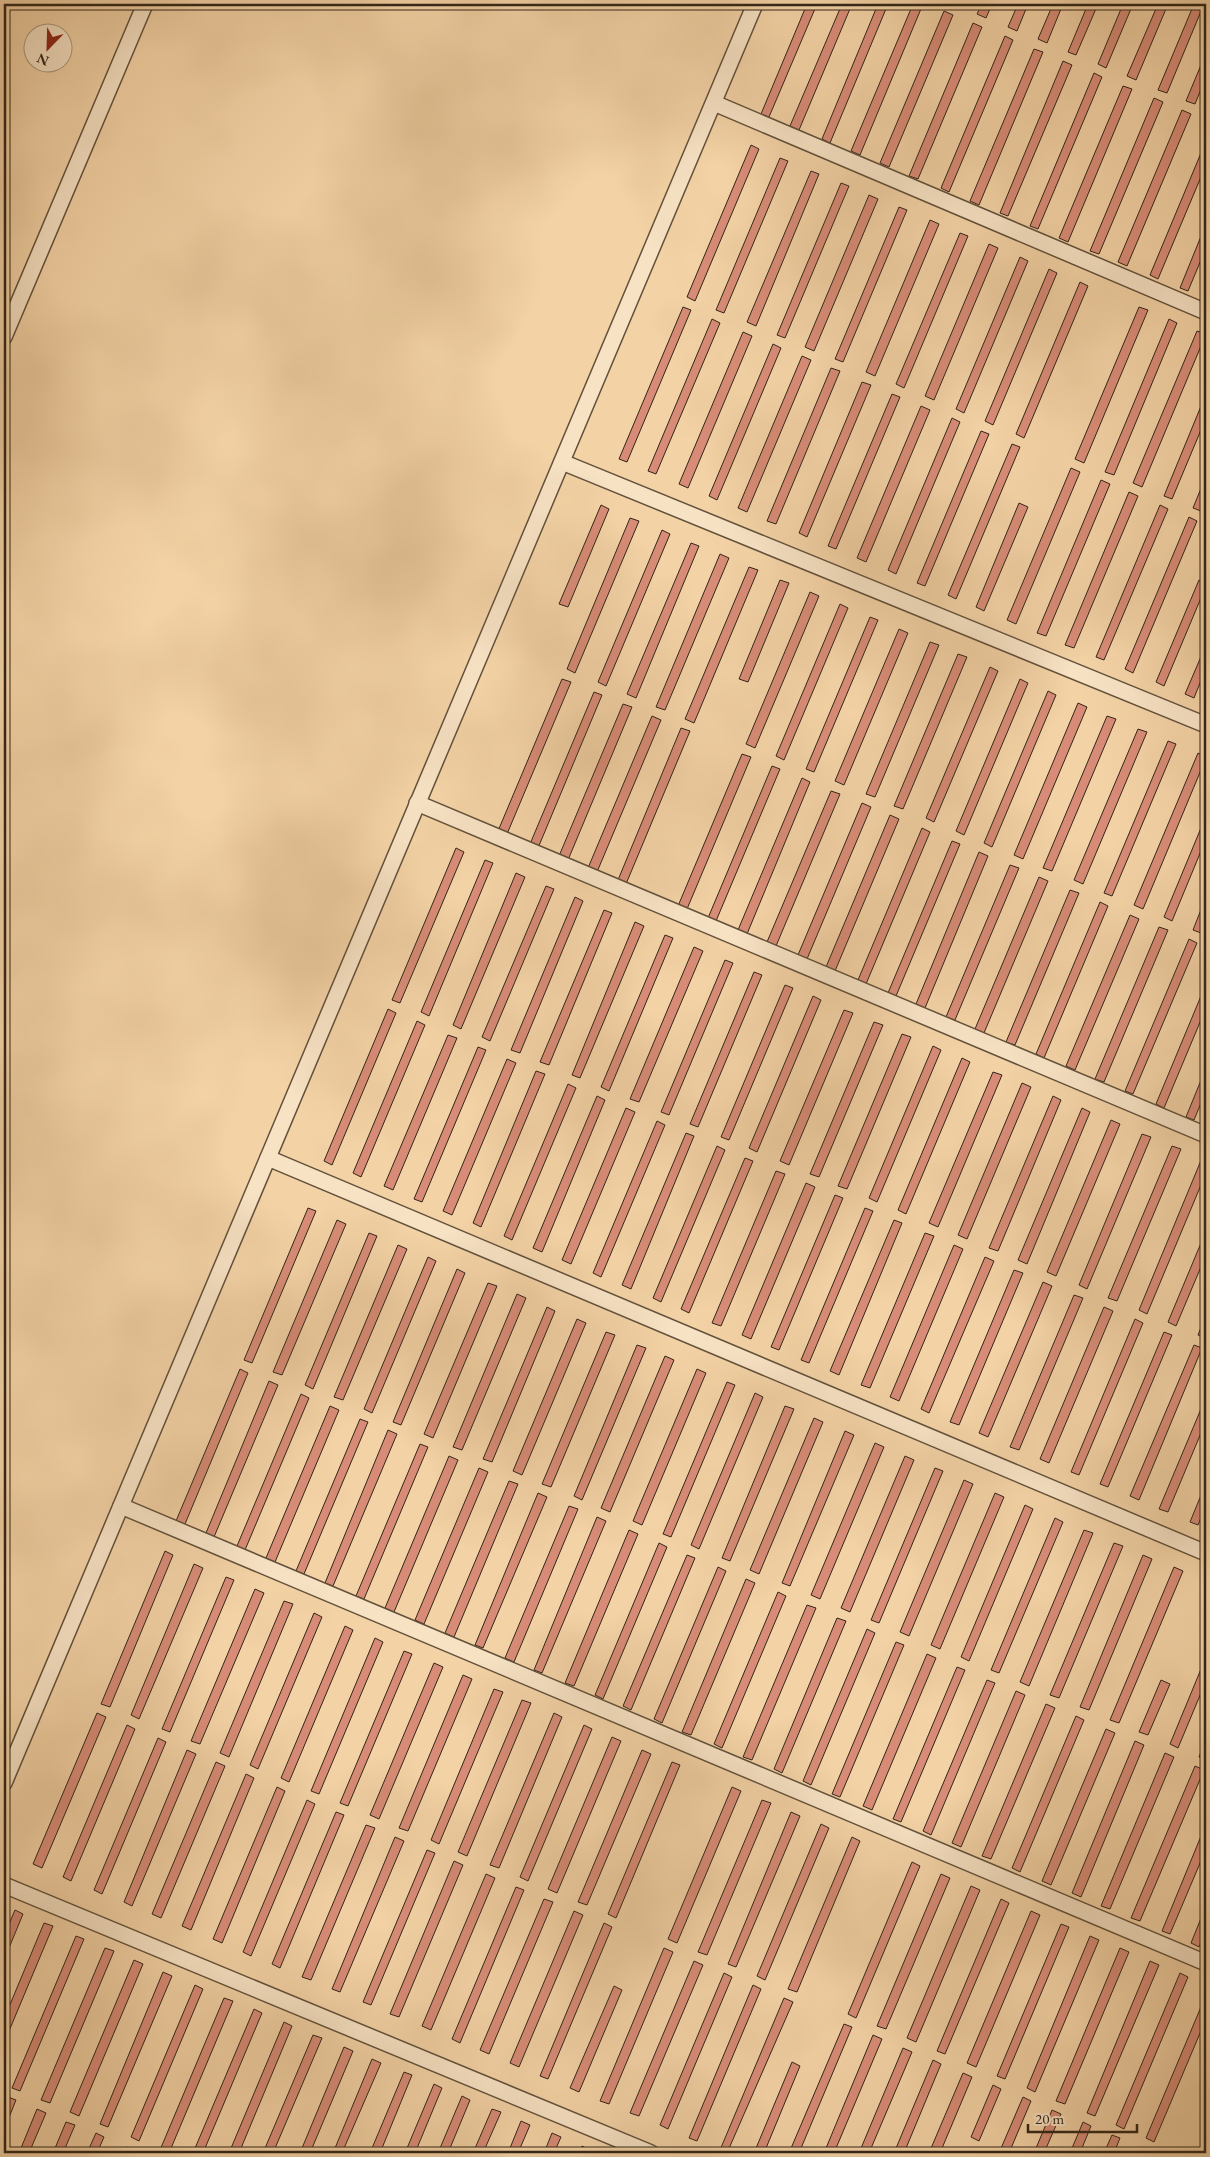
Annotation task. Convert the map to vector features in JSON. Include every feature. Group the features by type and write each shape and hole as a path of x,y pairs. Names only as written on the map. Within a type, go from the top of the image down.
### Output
{"lane":[{"path":"4,337 145,4"},
{"path":"4,1782 756,4"},
{"path":"714,102 1206,312"},
{"path":"562,462 1206,725"},
{"path":"417,804 1206,1135"},
{"path":"268,1158 1206,1553"},
{"path":"121,1506 1206,1963"},
{"path":"4,1884 651,2153"}],"building":[{"path":"807,4 817,4 769,117 761,114"},
{"path":"842,4 852,4 799,130 790,126"},
{"path":"878,4 888,4 830,143 822,139"},
{"path":"913,4 923,4 860,155 851,151"},
{"path":"982,4 992,4 986,18 977,14"},
{"path":"1018,4 1028,4 1017,31 1008,27"},
{"path":"1053,4 1063,4 1047,43 1038,39"},
{"path":"1088,4 1098,4 1076,55 1068,52"},
{"path":"1123,4 1133,4 1106,68 1098,64"},
{"path":"1158,4 1168,4 1136,80 1127,76"},
{"path":"1194,4 1204,4 1167,93 1158,90"},
{"path":"944,11 953,15 889,167 880,163"},
{"path":"973,23 982,27 918,179 909,176"},
{"path":"1005,36 1013,40 949,192 941,188"},
{"path":"1034,49 1043,52 979,205 970,201"},
{"path":"1206,53 1206,77 1195,104 1186,101"},
{"path":"1063,61 1072,65 1008,216 1000,213"},
{"path":"1094,73 1102,77 1038,229 1030,226"},
{"path":"1123,86 1132,89 1068,242 1059,238"},
{"path":"1154,98 1163,102 1099,254 1090,251"},
{"path":"1182,110 1191,114 1127,266 1118,262"},
{"path":"1206,141 1206,165 1158,279 1150,275"},
{"path":"751,145 759,149 695,301 687,297"},
{"path":"780,158 788,161 724,313 716,310"},
{"path":"811,171 819,174 756,326 747,322"},
{"path":"841,183 849,186 785,338 777,335"},
{"path":"869,195 878,199 814,351 805,347"},
{"path":"899,207 907,210 843,362 835,359"},
{"path":"930,220 939,224 875,376 866,372"},
{"path":"1206,224 1206,248 1188,291 1180,288"},
{"path":"960,233 968,236 904,388 896,384"},
{"path":"989,244 998,248 934,400 925,396"},
{"path":"1020,257 1028,261 964,413 956,409"},
{"path":"1049,269 1057,273 993,425 985,421"},
{"path":"1080,282 1088,286 1024,438 1016,434"},
{"path":"683,307 691,310 627,462 619,459"},
{"path":"1139,307 1148,310 1084,463 1075,459"},
{"path":"712,319 720,323 656,474 648,471"},
{"path":"1169,319 1177,323 1114,475 1105,472"},
{"path":"1197,331 1206,334 1142,487 1133,483"},
{"path":"743,332 752,336 688,488 679,484"},
{"path":"773,344 781,348 717,500 709,496"},
{"path":"802,356 811,360 747,512 738,508"},
{"path":"831,368 840,371 776,524 767,521"},
{"path":"862,382 871,385 807,537 799,533"},
{"path":"892,394 900,397 836,549 828,546"},
{"path":"1206,394 1206,418 1172,499 1164,496"},
{"path":"921,406 930,410 866,562 857,558"},
{"path":"952,418 960,422 896,574 888,570"},
{"path":"981,431 989,434 925,586 917,583"},
{"path":"1012,444 1020,447 956,599 948,595"},
{"path":"1071,468 1080,472 1016,624 1007,620"},
{"path":"1206,476 1206,500 1201,511 1193,508"},
{"path":"1101,480 1110,484 1046,636 1037,633"},
{"path":"1129,492 1138,496 1074,648 1065,645"},
{"path":"1019,503 1028,507 984,611 976,607"},
{"path":"601,505 609,509 568,607 559,604"},
{"path":"1160,505 1168,509 1104,660 1096,657"},
{"path":"1189,517 1197,521 1133,673 1125,669"},
{"path":"630,518 639,521 575,673 567,669"},
{"path":"662,530 670,534 606,686 598,682"},
{"path":"691,543 699,546 636,698 627,694"},
{"path":"720,554 729,558 665,710 656,707"},
{"path":"749,567 758,570 694,723 685,719"},
{"path":"780,580 789,583 748,682 739,679"},
{"path":"1199,580 1206,583 1206,586 1164,686 1156,682"},
{"path":"810,592 819,596 755,748 746,744"},
{"path":"840,604 848,608 784,760 776,756"},
{"path":"870,617 878,620 814,772 806,769"},
{"path":"899,629 908,633 844,785 835,781"},
{"path":"930,642 939,645 875,797 866,794"},
{"path":"1206,645 1206,668 1194,698 1185,694"},
{"path":"958,654 967,657 903,809 894,806"},
{"path":"990,667 998,671 934,822 926,818"},
{"path":"562,679 571,682 507,834 498,831"},
{"path":"1020,679 1028,683 964,835 956,831"},
{"path":"1048,691 1056,695 992,847 984,843"},
{"path":"594,692 602,695 538,848 530,844"},
{"path":"1078,703 1087,707 1023,859 1014,855"},
{"path":"623,704 632,707 568,860 559,856"},
{"path":"652,716 661,720 597,872 588,868"},
{"path":"1107,716 1116,719 1052,871 1043,868"},
{"path":"681,728 690,731 626,884 618,880"},
{"path":"1138,729 1147,732 1083,884 1074,880"},
{"path":"1168,741 1176,744 1112,896 1104,893"},
{"path":"1198,753 1206,758 1143,909 1134,905"},
{"path":"742,754 751,757 687,909 678,906"},
{"path":"772,766 780,769 716,921 708,918"},
{"path":"802,778 810,782 747,934 738,930"},
{"path":"831,791 840,794 776,946 767,942"},
{"path":"862,803 871,807 807,959 798,955"},
{"path":"890,815 899,819 835,971 826,967"},
{"path":"1206,816 1206,839 1172,921 1164,917"},
{"path":"922,828 930,832 866,984 858,980"},
{"path":"952,841 960,844 896,996 888,993"},
{"path":"456,848 464,852 400,1003 392,1000"},
{"path":"979,852 988,856 925,1008 916,1004"},
{"path":"485,860 493,863 429,1016 421,1012"},
{"path":"1010,865 1019,868 955,1020 946,1017"},
{"path":"516,873 525,877 461,1029 453,1025"},
{"path":"1039,877 1048,881 984,1033 975,1029"},
{"path":"546,886 554,889 490,1041 482,1037"},
{"path":"1070,890 1079,893 1015,1045 1006,1042"},
{"path":"575,897 583,901 520,1053 511,1050"},
{"path":"1206,897 1206,921 1201,933 1193,930"},
{"path":"1100,902 1108,906 1044,1058 1036,1054"},
{"path":"604,910 612,913 549,1065 540,1062"},
{"path":"1130,915 1139,919 1075,1070 1066,1066"},
{"path":"635,922 644,926 580,1078 572,1075"},
{"path":"1159,927 1168,930 1104,1082 1095,1079"},
{"path":"665,935 673,938 609,1091 601,1087"},
{"path":"1189,939 1197,943 1133,1094 1125,1091"},
{"path":"694,947 703,951 639,1102 630,1099"},
{"path":"725,960 733,963 669,1115 661,1112"},
{"path":"754,972 762,975 698,1127 690,1124"},
{"path":"1206,984 1206,1008 1164,1108 1156,1104"},
{"path":"785,985 793,988 729,1140 721,1137"},
{"path":"813,996 821,1000 757,1152 749,1148"},
{"path":"388,1009 396,1013 332,1165 324,1161"},
{"path":"844,1010 853,1013 789,1165 780,1161"},
{"path":"417,1021 425,1025 361,1177 353,1173"},
{"path":"874,1022 883,1025 819,1177 810,1174"},
{"path":"902,1034 911,1037 847,1189 838,1186"},
{"path":"448,1035 457,1038 393,1190 384,1186"},
{"path":"933,1046 941,1050 877,1202 869,1198"},
{"path":"478,1047 486,1050 422,1202 414,1199"},
{"path":"962,1058 970,1062 906,1214 898,1210"},
{"path":"507,1059 516,1063 452,1215 443,1211"},
{"path":"1206,1068 1206,1091 1194,1120 1186,1117"},
{"path":"536,1071 545,1074 481,1227 473,1223"},
{"path":"993,1072 1002,1075 938,1227 929,1223"},
{"path":"1022,1083 1031,1087 967,1239 958,1235"},
{"path":"568,1084 576,1088 512,1240 504,1236"},
{"path":"597,1096 605,1100 542,1252 533,1248"},
{"path":"1053,1096 1061,1100 998,1251 989,1248"},
{"path":"626,1108 635,1112 571,1264 562,1260"},
{"path":"1082,1108 1090,1112 1027,1264 1018,1260"},
{"path":"1111,1120 1120,1124 1056,1276 1047,1272"},
{"path":"657,1121 665,1125 601,1277 593,1273"},
{"path":"686,1133 694,1136 631,1289 622,1285"},
{"path":"1142,1134 1151,1137 1087,1289 1079,1285"},
{"path":"717,1146 725,1150 661,1302 653,1298"},
{"path":"1172,1146 1181,1149 1117,1301 1108,1298"},
{"path":"745,1158 753,1161 689,1313 681,1309"},
{"path":"1202,1158 1206,1160 1206,1173 1147,1314 1139,1310"},
{"path":"776,1171 785,1174 721,1326 712,1323"},
{"path":"806,1183 815,1187 751,1339 742,1335"},
{"path":"835,1195 843,1198 779,1350 771,1347"},
{"path":"308,1208 316,1211 252,1363 244,1360"},
{"path":"865,1208 873,1211 809,1363 801,1360"},
{"path":"337,1220 346,1224 282,1375 273,1372"},
{"path":"894,1220 902,1223 839,1375 830,1371"},
{"path":"1206,1231 1206,1255 1176,1326 1168,1322"},
{"path":"369,1233 377,1236 313,1389 305,1385"},
{"path":"925,1233 934,1236 870,1388 861,1385"},
{"path":"398,1245 407,1249 343,1400 334,1397"},
{"path":"954,1245 963,1249 899,1401 890,1397"},
{"path":"428,1257 436,1261 372,1413 364,1409"},
{"path":"985,1257 994,1261 929,1413 921,1409"},
{"path":"457,1269 465,1273 401,1425 393,1422"},
{"path":"1014,1270 1023,1273 959,1425 950,1422"},
{"path":"1043,1282 1052,1286 988,1437 979,1433"},
{"path":"488,1283 497,1286 433,1438 424,1434"},
{"path":"517,1294 526,1298 462,1450 453,1447"},
{"path":"1074,1295 1083,1298 1019,1450 1010,1447"},
{"path":"547,1307 555,1311 492,1462 483,1459"},
{"path":"1104,1307 1113,1311 1049,1463 1040,1459"},
{"path":"1206,1315 1206,1339 1198,1335"},
{"path":"577,1319 586,1323 522,1475 513,1471"},
{"path":"1135,1319 1143,1323 1079,1475 1071,1472"},
{"path":"606,1332 615,1335 551,1487 542,1484"},
{"path":"1164,1332 1172,1335 1108,1487 1100,1484"},
{"path":"637,1345 646,1348 582,1500 574,1496"},
{"path":"1194,1345 1202,1348 1139,1500 1130,1496"},
{"path":"665,1356 674,1360 610,1512 601,1508"},
{"path":"240,1369 248,1373 185,1524 176,1521"},
{"path":"697,1369 706,1373 642,1525 633,1521"},
{"path":"269,1381 278,1385 214,1537 206,1533"},
{"path":"727,1382 735,1385 671,1537 663,1534"},
{"path":"755,1393 763,1397 699,1549 691,1545"},
{"path":"301,1394 309,1398 245,1550 237,1546"},
{"path":"1206,1397 1206,1421 1168,1512 1159,1509"},
{"path":"330,1406 339,1410 275,1562 266,1558"},
{"path":"785,1406 794,1409 730,1561 722,1558"},
{"path":"814,1418 823,1422 759,1574 750,1570"},
{"path":"360,1419 368,1422 304,1574 296,1571"},
{"path":"388,1430 397,1434 333,1586 325,1583"},
{"path":"845,1431 854,1435 790,1586 782,1583"},
{"path":"875,1443 884,1447 820,1599 811,1595"},
{"path":"420,1444 428,1447 364,1599 356,1596"},
{"path":"449,1456 458,1460 394,1612 385,1608"},
{"path":"905,1456 914,1460 850,1612 841,1608"},
{"path":"479,1468 488,1472 424,1624 415,1620"},
{"path":"935,1468 943,1471 879,1623 871,1620"},
{"path":"964,1480 973,1484 909,1636 900,1632"},
{"path":"509,1481 518,1484 454,1637 445,1633"},
{"path":"1206,1483 1206,1506 1198,1525 1190,1522"},
{"path":"538,1493 547,1497 483,1648 475,1645"},
{"path":"995,1493 1004,1497 940,1649 931,1645"},
{"path":"1025,1505 1033,1509 969,1661 961,1657"},
{"path":"569,1506 578,1509 514,1662 505,1658"},
{"path":"597,1517 606,1521 542,1673 534,1670"},
{"path":"1055,1518 1063,1522 999,1673 991,1670"},
{"path":"629,1530 638,1534 574,1686 565,1683"},
{"path":"1084,1530 1093,1533 1029,1686 1020,1682"},
{"path":"659,1543 667,1547 603,1699 595,1695"},
{"path":"1114,1543 1123,1546 1059,1698 1050,1695"},
{"path":"165,1551 173,1555 110,1707 101,1704"},
{"path":"687,1555 695,1558 631,1710 623,1706"},
{"path":"1143,1555 1152,1559 1089,1710 1080,1707"},
{"path":"194,1564 203,1568 139,1719 131,1715"},
{"path":"718,1567 726,1571 662,1723 654,1719"},
{"path":"1174,1567 1183,1571 1119,1723 1110,1720"},
{"path":"226,1577 234,1580 170,1732 162,1729"},
{"path":"746,1579 755,1583 691,1735 682,1732"},
{"path":"255,1589 264,1593 200,1744 191,1741"},
{"path":"778,1592 786,1596 722,1748 714,1744"},
{"path":"284,1601 293,1604 229,1757 220,1753"},
{"path":"807,1605 816,1608 752,1760 743,1757"},
{"path":"314,1613 322,1617 258,1769 250,1765"},
{"path":"837,1618 846,1621 782,1773 774,1769"},
{"path":"345,1626 353,1630 289,1782 281,1778"},
{"path":"867,1629 875,1633 811,1785 803,1781"},
{"path":"375,1638 383,1642 319,1794 311,1791"},
{"path":"896,1642 904,1645 840,1797 832,1794"},
{"path":"404,1651 412,1654 348,1806 340,1803"},
{"path":"927,1654 936,1658 872,1810 863,1806"},
{"path":"1206,1657 1206,1681 1178,1748 1170,1744"},
{"path":"434,1663 443,1667 379,1819 370,1815"},
{"path":"957,1667 965,1670 901,1822 893,1819"},
{"path":"463,1675 472,1679 408,1831 399,1828"},
{"path":"987,1680 995,1683 931,1835 923,1831"},
{"path":"1161,1680 1170,1684 1148,1735 1139,1732"},
{"path":"494,1689 503,1692 439,1844 431,1840"},
{"path":"1016,1691 1025,1695 961,1847 952,1843"},
{"path":"522,1700 531,1703 467,1856 458,1852"},
{"path":"1046,1704 1055,1708 991,1859 982,1856"},
{"path":"97,1713 106,1717 42,1868 33,1864"},
{"path":"554,1713 562,1717 499,1868 490,1865"},
{"path":"1076,1716 1084,1720 1020,1872 1012,1868"},
{"path":"127,1725 135,1729 71,1881 63,1877"},
{"path":"584,1725 592,1729 528,1881 520,1877"},
{"path":"1106,1729 1115,1733 1051,1885 1042,1881"},
{"path":"612,1737 621,1741 557,1893 548,1889"},
{"path":"158,1738 166,1742 102,1894 94,1890"},
{"path":"1206,1739 1206,1760 1199,1757"},
{"path":"1135,1741 1144,1745 1081,1897 1072,1893"},
{"path":"187,1750 196,1754 132,1906 124,1902"},
{"path":"642,1750 651,1754 587,1905 578,1902"},
{"path":"1165,1753 1174,1757 1110,1909 1101,1906"},
{"path":"216,1762 225,1766 161,1918 152,1914"},
{"path":"672,1762 680,1765 616,1918 608,1914"},
{"path":"1195,1766 1204,1770 1140,1921 1131,1918"},
{"path":"246,1774 254,1778 191,1930 182,1926"},
{"path":"277,1787 285,1791 222,1943 213,1939"},
{"path":"732,1787 741,1791 677,1943 668,1939"},
{"path":"307,1800 315,1804 251,1956 243,1952"},
{"path":"762,1800 771,1803 707,1955 698,1952"},
{"path":"336,1812 344,1815 280,1968 272,1964"},
{"path":"791,1812 800,1816 736,1967 728,1964"},
{"path":"821,1824 829,1828 765,1980 757,1976"},
{"path":"1206,1824 1206,1849 1170,1934 1162,1931"},
{"path":"366,1825 375,1828 311,1980 302,1977"},
{"path":"395,1837 404,1841 340,1992 332,1989"},
{"path":"852,1837 860,1841 797,1992 788,1989"},
{"path":"427,1850 435,1853 371,2005 363,2002"},
{"path":"454,1861 463,1865 399,2017 390,2014"},
{"path":"912,1862 920,1866 856,2018 848,2014"},
{"path":"486,1874 495,1878 431,2030 422,2026"},
{"path":"941,1874 950,1878 886,2029 877,2026"},
{"path":"971,1886 980,1890 916,2042 907,2038"},
{"path":"516,1887 524,1890 460,2043 452,2039"},
{"path":"544,1899 553,1902 489,2054 480,2050"},
{"path":"1001,1899 1009,1903 945,2054 937,2051"},
{"path":"1206,1906 1206,1930 1199,1947 1191,1943"},
{"path":"15,1910 23,1914 4,1960 4,1936"},
{"path":"574,1911 583,1915 519,2067 510,2063"},
{"path":"1031,1911 1040,1915 976,2067 967,2063"},
{"path":"44,1923 53,1926 4,2043 4,2019"},
{"path":"604,1923 612,1927 548,2079 540,2076"},
{"path":"1061,1924 1069,1927 1005,2079 997,2076"},
{"path":"76,1936 84,1939 20,2091 12,2088"},
{"path":"1090,1936 1099,1940 1035,2092 1027,2088"},
{"path":"105,1948 114,1951 50,2103 41,2100"},
{"path":"664,1948 673,1952 609,2104 600,2101"},
{"path":"1120,1948 1129,1952 1065,2104 1056,2101"},
{"path":"134,1960 143,1964 79,2116 70,2112"},
{"path":"694,1961 703,1965 639,2116 630,2113"},
{"path":"1150,1961 1159,1965 1095,2116 1087,2113"},
{"path":"163,1972 172,1976 108,2127 100,2124"},
{"path":"724,1973 732,1977 668,2129 660,2125"},
{"path":"1180,1973 1188,1977 1124,2129 1116,2125"},
{"path":"195,1985 203,1989 139,2141 131,2137"},
{"path":"753,1985 761,1989 697,2141 689,2138"},
{"path":"614,1986 622,1990 579,2092 570,2088"},
{"path":"1206,1995 1206,2019 1154,2142 1146,2138"},
{"path":"224,1998 233,2001 169,2153 160,2150"},
{"path":"784,1998 793,2002 727,2153 720,2150"},
{"path":"254,2009 262,2013 203,2153 193,2153"},
{"path":"284,2022 292,2026 239,2153 229,2153"},
{"path":"844,2024 852,2027 799,2153 789,2153"},
{"path":"313,2035 322,2038 273,2153 263,2153"},
{"path":"873,2035 882,2039 834,2153 824,2153"},
{"path":"344,2047 353,2051 310,2153 300,2153"},
{"path":"903,2048 912,2052 869,2153 859,2153"},
{"path":"372,2059 381,2063 342,2153 333,2153"},
{"path":"933,2060 941,2064 904,2153 894,2153"},
{"path":"792,2062 800,2066 764,2153 754,2153"},
{"path":"404,2072 412,2075 380,2153 370,2153"},
{"path":"963,2073 972,2077 940,2153 929,2153"},
{"path":"434,2084 442,2088 415,2153 405,2153"},
{"path":"993,2085 1001,2089 979,2141 971,2137"},
{"path":"462,2096 470,2100 448,2153 438,2153"},
{"path":"8,2097 16,2100 4,2130 4,2106"},
{"path":"1023,2097 1031,2101 1009,2153 999,2153"},
{"path":"37,2109 46,2113 29,2153 19,2153"},
{"path":"492,2109 501,2112 483,2153 473,2153"},
{"path":"1052,2110 1061,2114 1044,2153 1034,2153"},
{"path":"521,2121 530,2125 518,2153 508,2153"},
{"path":"66,2122 75,2125 63,2153 53,2153"},
{"path":"1083,2122 1091,2126 1080,2153 1070,2153"},
{"path":"96,2133 104,2137 97,2153 87,2153"},
{"path":"552,2133 561,2137 554,2153 544,2153"},
{"path":"1112,2135 1120,2138 1114,2153 1104,2153"},
{"path":"582,2146 590,2150 589,2153 579,2153"},
{"path":"127,2147 135,2150 134,2153 124,2153"},
{"path":"1142,2147 1150,2151 1150,2153 1140,2153"}]}
